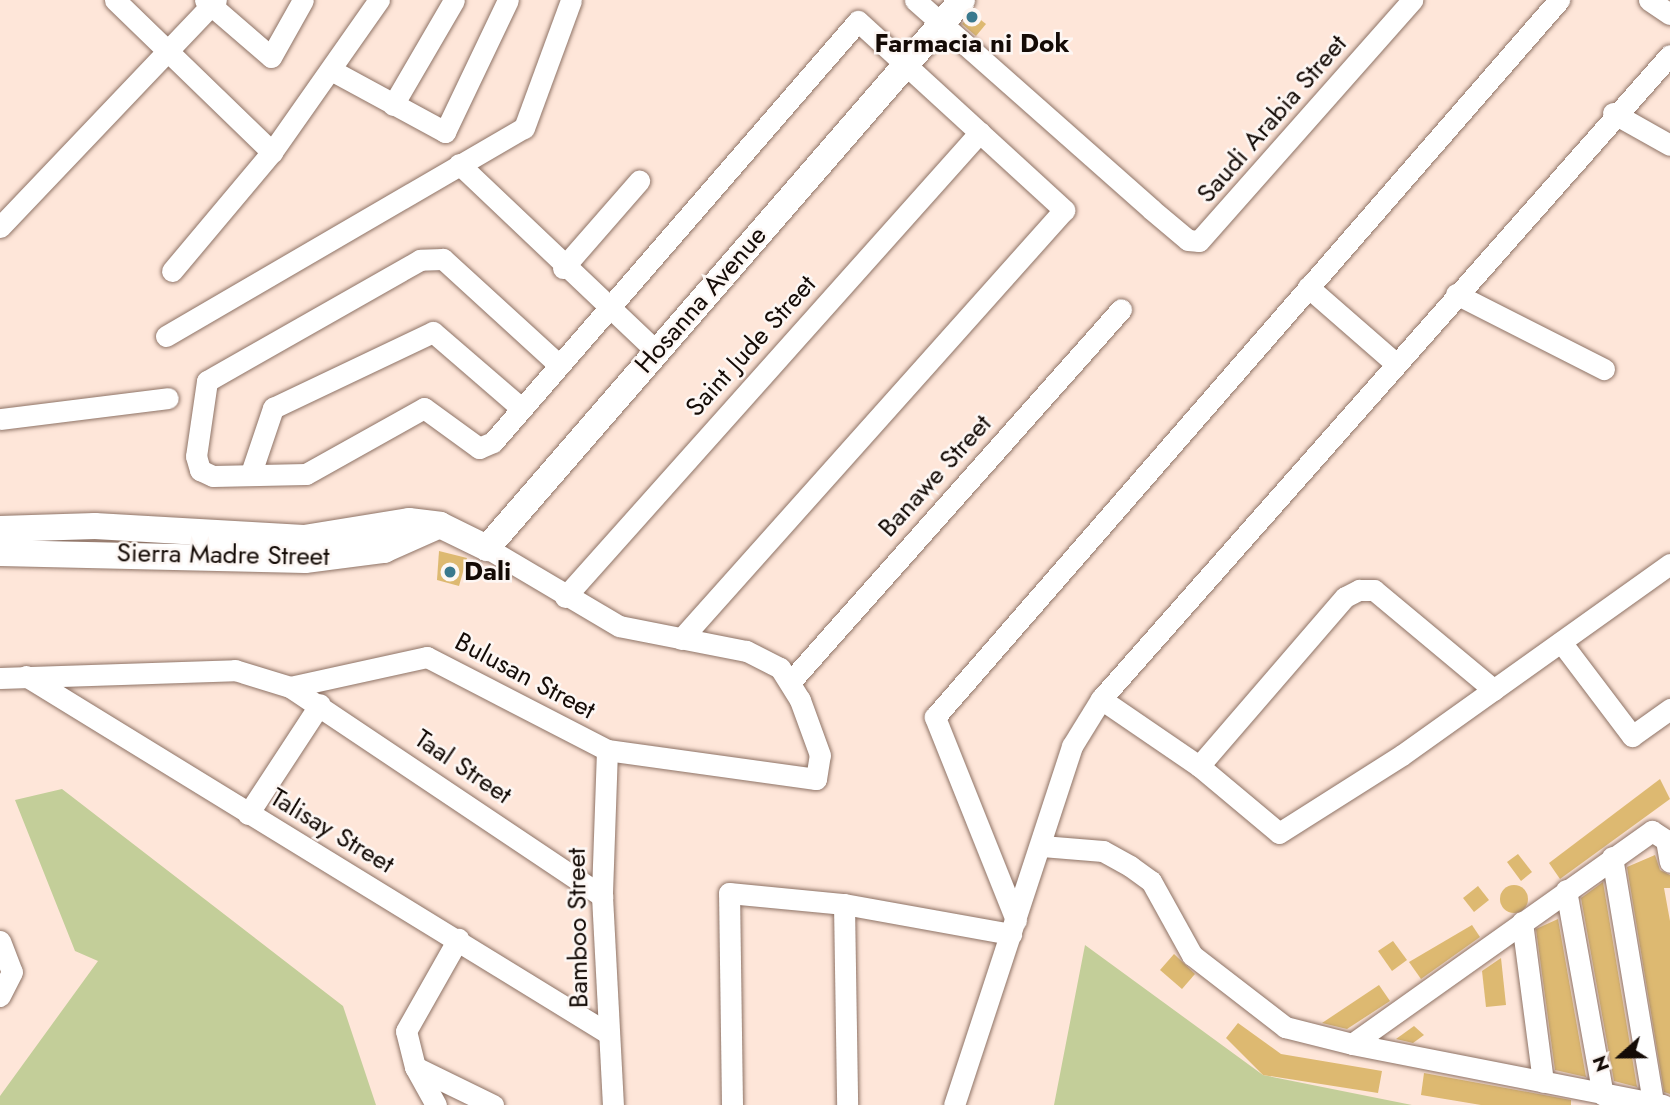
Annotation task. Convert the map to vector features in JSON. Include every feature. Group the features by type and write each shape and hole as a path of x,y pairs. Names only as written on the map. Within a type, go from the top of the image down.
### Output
{"main road":[{"name":"Hosanna Avenue","path":"487,548 962,0"},
{"name":"Sierra Madre Street","path":"0,553 304,538 409,520 440,525 487,548"},
{"name":"Sierra Madre Street","path":"0,529 95,526 186,544"}],"street":[{"path":"115,0 272,152"},
{"path":"0,227 211,3 271,57 303,0"},
{"path":"172,271 272,152 379,0"},
{"path":"393,105 454,0"},
{"path":"331,70 445,132 508,0"},
{"path":"166,336 524,128 570,0"},
{"path":"915,0 941,23"},
{"name":"Saudi Arabia Street","path":"941,23 1188,240 1199,241 1412,0"},
{"path":"1013,927 935,717 1559,0"},
{"path":"1649,0 1670,15"},
{"path":"558,364 443,259 420,260 207,381 196,456 200,470 213,476 306,474 424,408 479,448 493,442 520,407 608,308 858,21 910,59 980,132 1064,210 681,639"},
{"path":"954,1105 1042,846 1072,746 1101,699 1613,113 1670,55"},
{"path":"1613,113 1670,145"},
{"name":"Saint Jude Street","path":"565,597 980,132"},
{"path":"459,164 563,268 657,352"},
{"path":"563,268 639,181"},
{"path":"1308,288 1395,363"},
{"path":"1456,294 1604,369"},
{"name":"Banawe Street","path":"791,681 1121,309"},
{"path":"251,474 273,408 433,332 520,407"},
{"path":"0,419 168,398"},
{"name":"Sierra Madre Street","path":"487,548 565,597 619,626 765,658 791,681 820,755 816,779"},
{"path":"1101,699 1199,766 1279,834 1494,690 1670,564"},
{"path":"1199,766 1345,597 1359,590 1374,590 1494,690"},
{"path":"1561,642 1632,736 1670,709"},
{"name":"Bulusan Street","path":"0,678 235,670 290,687 427,657 607,750 816,779"},
{"name":"Talisay Street","path":"26,676 609,1034"},
{"name":"Taal Street","path":"290,687 320,704 602,896"},
{"path":"248,814 320,704"},
{"name":"Bamboo Street","path":"607,750 602,896 614,1105"},
{"path":"1352,1044 1651,831 1666,840 1670,862"},
{"path":"1042,846 1103,851 1151,881 1192,955 1285,1027 1352,1044 1658,1104 1612,857"},
{"path":"1566,890 1603,1095"},
{"path":"732,1105 729,893 844,904 1013,927"},
{"path":"844,904 847,1105"},
{"path":"1522,922 1544,1082"},
{"path":"436,1105 415,1066 406,1031 458,939"},
{"path":"0,941 12,972 0,996"},
{"path":"415,1066 493,1105"}],"green space":[{"path":"62,789 343,1006 376,1105 0,1105 0,1096 98,961 75,951 15,800"},
{"path":"1085,945 1263,1075 1412,1105 1054,1105"}],"building":[{"path":"972,13 986,24 976,36 962,24"},
{"name":"Dali","path":"439,551 467,558 459,586 437,580"},
{"path":"1660,779 1670,799 1560,879 1549,863"},
{"path":"1518,854 1532,872 1521,881 1507,862"},
{"path":"1655,855 1660,870 1670,875 1670,888 1664,888 1670,921 1670,1094 1664,1092 1627,867"},
{"path":"1603,882 1637,1087 1614,1081 1581,898"},
{"path":"1514,885 1524,889 1528,899 1524,909 1514,913 1504,909 1500,899 1504,889"},
{"path":"1478,886 1489,900 1474,912 1463,898"},
{"path":"1558,919 1586,1077 1555,1070 1536,929"},
{"path":"1472,925 1480,937 1421,979 1409,962"},
{"path":"1393,941 1407,960 1392,971 1378,951"},
{"path":"1174,954 1195,974 1182,989 1160,970"},
{"path":"1501,958 1506,1005 1486,1007 1482,971"},
{"path":"1379,985 1390,1001 1347,1029 1322,1023"},
{"path":"1238,1023 1281,1054 1382,1071 1378,1093 1263,1075 1226,1038"},
{"path":"1414,1026 1424,1035 1413,1043 1396,1039"},
{"path":"1424,1073 1571,1100 1571,1105 1481,1105 1421,1095"}],"place":[{"name":"Farmacia ni Dok","path":"972,17"},
{"name":"Dali","path":"450,572"}]}
